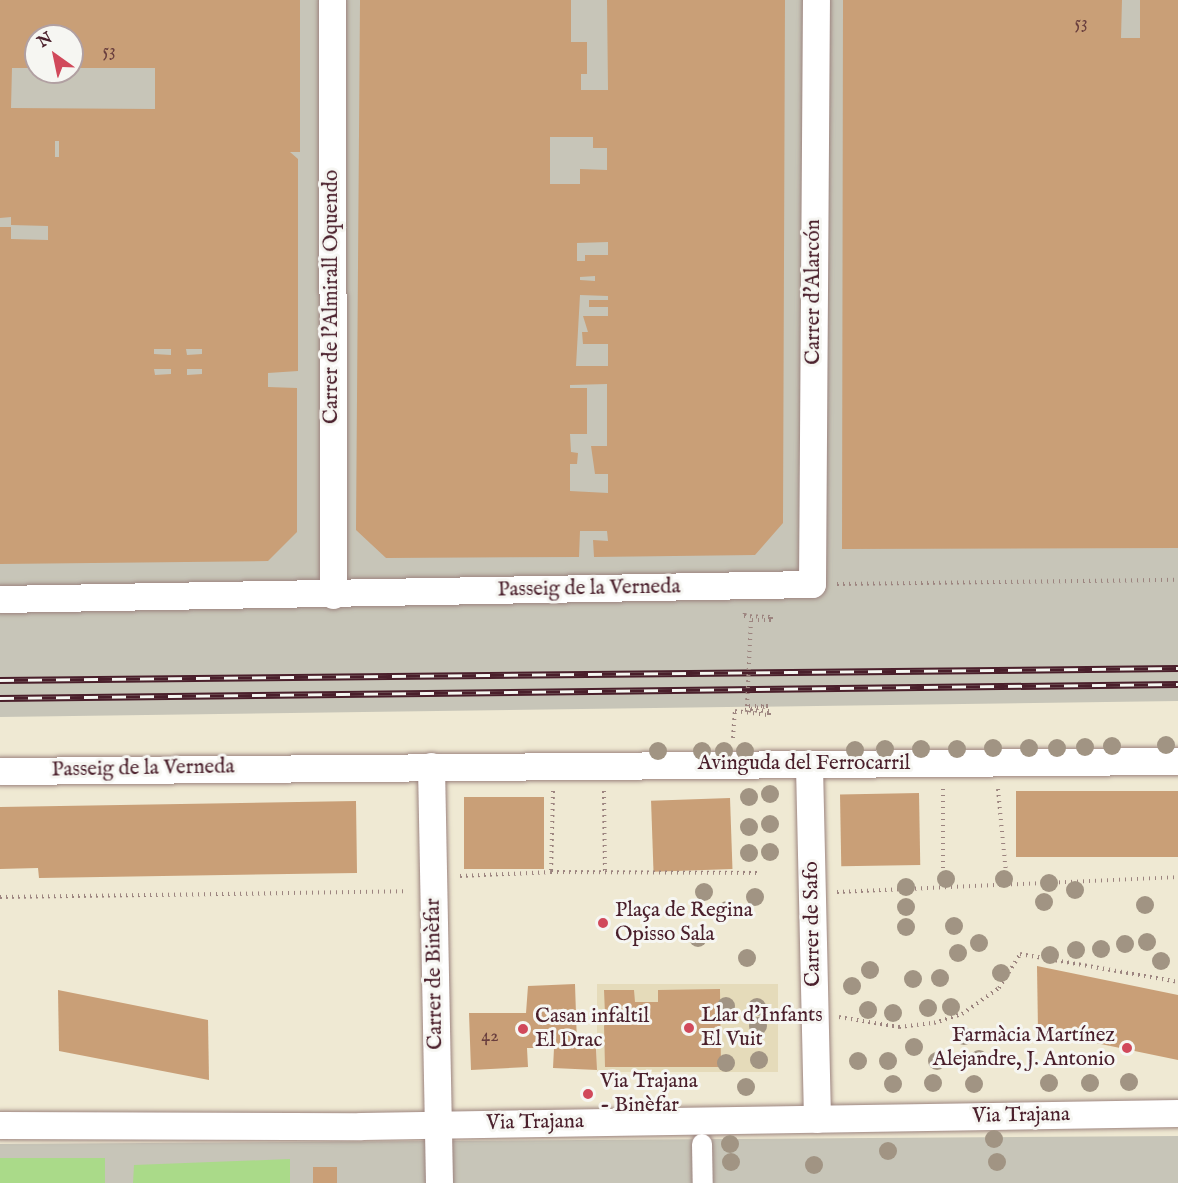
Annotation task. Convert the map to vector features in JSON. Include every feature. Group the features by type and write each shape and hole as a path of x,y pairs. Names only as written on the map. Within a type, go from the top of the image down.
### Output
{"street":[{"name":"Carrer de l'Almirall Oquendo","path":"332,0 333,595"},
{"name":"Carrer d'Alarcón","path":"812,584 816,0"},
{"name":"Passeig de la Verneda","path":"0,599 333,595 812,584"},
{"name":"Avinguda del Ferrocarril","path":"431,765 766,763 809,766 1178,761"},
{"name":"Passeig de la Verneda","path":"0,771 431,765"},
{"name":"Carrer de Binèfar","path":"431,765 439,1183"},
{"name":"Carrer de Safo","path":"809,766 817,1119"},
{"name":"Via Trajana","path":"0,1125 437,1125 1178,1113"},
{"path":"702,1144 703,1183"}],"path":[{"path":"812,584 1178,580"},
{"path":"733,742 735,711 769,715 769,711 745,710 768,706 747,706 751,620"},
{"path":"551,766 551,872"},
{"path":"999,782 1007,884"},
{"path":"604,784 605,875"},
{"path":"943,788 943,887"},
{"path":"460,876 551,872 605,875 761,873"},
{"path":"827,892 1178,877"},
{"path":"0,897 406,891"},
{"path":"835,1016 861,1024 898,1027 953,1017 999,988 1020,954 1178,982"}],"shaded area":[{"path":"0,0 1178,0 1178,701 0,717"},
{"name":"Llar d'Infants El Vuit","path":"597,984 778,984 778,1072 597,1072"},
{"path":"1178,1136 1178,1183 0,1183 0,1144"}],"green space":[{"path":"0,1158 105,1158 105,1183 0,1183"},
{"path":"290,1159 290,1183 133,1183 134,1165"}],"building":[{"path":"0,0 300,0 300,152 290,152 298,159 298,371 268,373 268,387 297,388 297,532 268,561 0,564 0,227 11,227 11,239 48,240 48,226 11,225 11,217 0,218","holes":["55,141 59,141 59,157 55,157","154,349 171,349 171,355 154,354","186,349 202,349 202,354 187,355","154,369 171,369 171,374 155,375","187,369 202,369 202,374 187,375"]},
{"path":"360,0 571,0 571,42 587,42 587,74 581,74 581,90 608,90 607,0 785,0 783,523 755,555 594,557 593,540 608,541 607,531 580,531 579,557 386,558 356,530","holes":["550,137 593,137 593,148 607,148 607,170 580,169 580,184 550,184","608,242 608,255 585,255 585,261 577,261 577,243","595,276 595,281 580,280 580,277","580,295 608,296 608,300 589,300 589,307 608,307 608,316 583,316 588,332 582,332 583,344 608,344 608,366 576,366","607,384 607,446 591,446 595,474 608,474 608,493 570,491 570,464 577,464 578,453 571,452 570,434 587,434 587,388 570,388 570,385"]},
{"path":"843,0 1122,0 1121,38 1140,38 1140,0 1178,0 1178,548 842,549"},
{"path":"1016,791 1178,791 1178,857 1016,857"},
{"path":"919,793 920,865 841,866 840,794"},
{"path":"464,797 544,797 544,869 464,869"},
{"path":"730,798 732,869 654,872 651,801"},
{"path":"356,801 357,873 39,878 38,868 0,869 0,807"},
{"path":"1037,966 1178,995 1178,1060 1038,1031"},
{"name":"Casan infaltil El Drac","path":"575,984 577,1044 596,1045 597,1070 553,1068 554,1048 527,1048 528,1067 471,1070 469,1013 526,1013 528,986"},
{"path":"720,989 721,1067 605,1067 604,1025 621,1025 621,1014 605,1014 604,990 634,990 635,1002 658,1002 658,990"},
{"path":"58,990 208,1020 209,1080 59,1051"},
{"path":"313,1167 337,1167 337,1183 313,1183"}],"railway":[{"path":"0,680 1178,668"},
{"path":"0,698 1178,684"}],"place":[{"name":"Plaça de Regina Opisso Sala","path":"603,923"},
{"name":"Llar d'Infants El Vuit","path":"689,1028"},
{"name":"Casan infaltil El Drac","path":"523,1029"},
{"name":"Farmàcia Martínez Alejandre, J. Antonio","path":"1127,1048"},
{"name":"Via Trajana - Binèfar","path":"588,1094"}]}
